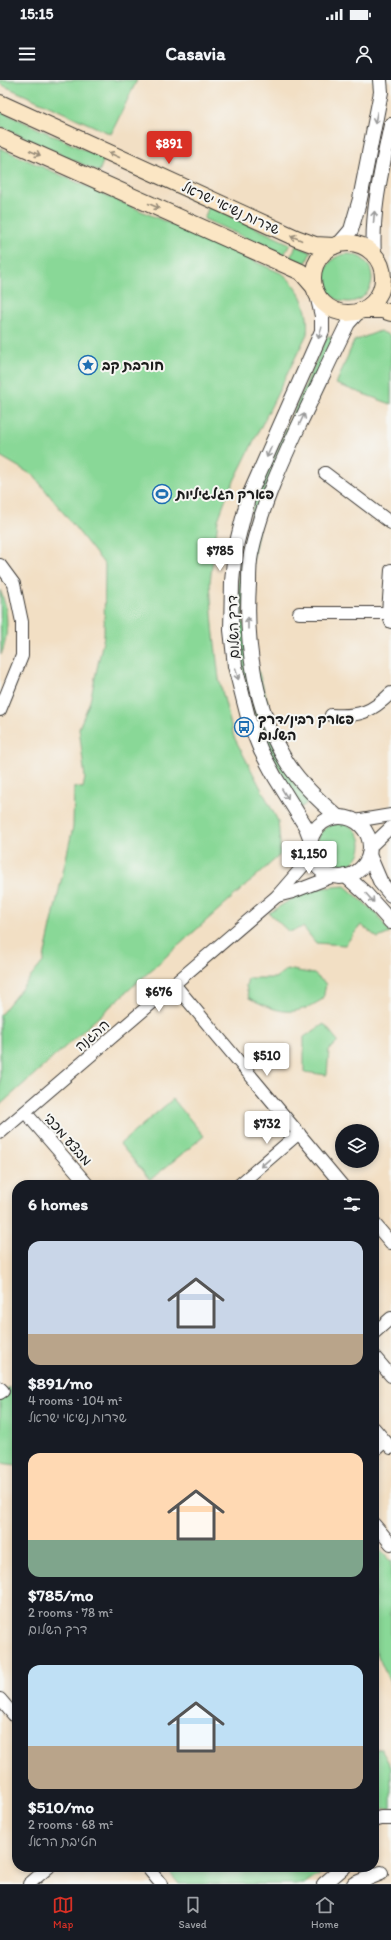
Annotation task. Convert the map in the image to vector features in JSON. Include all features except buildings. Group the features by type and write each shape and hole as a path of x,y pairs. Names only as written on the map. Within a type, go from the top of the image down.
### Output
{"main road":[{"name":"שדרות נשיאי ישראל","path":"0,103 296,238 315,245 336,245"},
{"name":"שדרות נשיאי ישראל","path":"0,136 301,272 315,291"},
{"path":"360,311 378,296 387,276 374,256 363,247 355,244 336,245 321,255 316,262 312,279 315,291 322,302 338,312 347,313 382,310 391,313"}],"street":[{"path":"336,245 350,230 360,199 381,92 380,80"},
{"path":"386,80 391,82"},
{"path":"374,256 373,240 375,201 391,126"},
{"name":"דרך השלום","path":"311,845 306,827 261,751 249,721 235,666 231,630 232,582 235,550 248,498 322,331 322,316 315,291"},
{"name":"דרך השלום","path":"338,817 316,799 289,765 280,750 266,716 253,666 248,631 248,595 251,555 265,502 340,338 348,322 360,311"},
{"path":"325,473 391,523"},
{"path":"0,565 14,584 22,622 22,656 0,710"},
{"path":"299,613 389,617 391,570"},
{"path":"331,715 349,717 376,707 391,693"},
{"path":"355,821 391,815"},
{"path":"391,895 378,877 370,851 367,832 355,821 347,817 329,819 321,824 315,831 311,845 316,864 327,873 340,876 366,894 391,922"},
{"path":"340,876 361,869 370,851 391,827"},
{"name":"ההגנה","path":"0,1133 277,896 303,866 311,845"},
{"name":"ההגנה","path":"277,896 340,876"},
{"path":"174,984 338,1180"},
{"name":"מבצע מכבי","path":"25,1112 84,1180"},
{"path":"245,1180 299,1133"},
{"path":"379,1229 391,1243"},
{"path":"379,1329 391,1318"},
{"path":"379,1362 391,1376"},
{"path":"379,1434 388,1444 379,1448"},
{"path":"379,1530 391,1544"},
{"path":"0,1699 12,1713"},
{"path":"379,1819 391,1818"},
{"path":"29,1884 43,1872"},
{"path":"151,1872 161,1884"},
{"path":"324,1884 338,1872"},
{"path":"354,1884 387,1874"}],"green space":[{"path":"0,80 137,80 111,134 0,84"},
{"path":"0,111 104,159 99,172 0,126"},
{"path":"0,148 283,274 299,293 305,309 308,325 307,334 228,493 218,520 210,582 219,679 234,737 278,821 281,854 0,1105 0,1015 43,962 73,827 74,787 83,788 85,778 79,728 90,701 104,636 105,565 34,476 0,456"},
{"path":"209,206 290,244 284,255 204,219"},
{"path":"296,246 311,252 306,263 290,258"},
{"path":"348,254 357,256 365,261 370,269 372,278 370,287 365,295 357,300 348,302 339,300 331,295 326,287 324,278 326,269 331,261 339,256"},
{"path":"380,331 391,336 391,404 336,384 354,341"},
{"path":"327,336 333,338 267,485 242,618 292,781 310,801 300,808 269,751 253,710 242,667 238,619 239,567 254,501"},
{"path":"0,590 5,606 7,622 4,648 1,655"},
{"path":"335,823 343,823 355,829 361,841 361,849 355,861 343,867 335,867 323,861 317,849 317,841 323,829"},
{"path":"345,886 376,913 390,933 378,938 361,925 345,945 316,943 303,927 289,932 269,913 308,889"},
{"path":"287,969 314,974 326,984 323,999 303,1009 286,1011 269,1007 249,998 246,986 248,978 275,978"},
{"path":"324,1024 338,1041 329,1050 327,1075 304,1072 304,1037"},
{"path":"173,1099 204,1136 150,1180 120,1144"},
{"path":"9,1387 12,1390 12,1464 0,1463 0,1395"},
{"path":"379,1549 391,1562 391,1685 379,1658"},
{"path":"379,1749 381,1749 391,1767 391,1808 379,1809"},
{"path":"169,1872 323,1872 305,1884 179,1884"}],"place":[{"name":"חורבת קב","path":"88,365"},
{"name":"פארק הגלגיליות","path":"162,494"},
{"name":"פארק רבין/דרך השלום","path":"244,727"}]}
